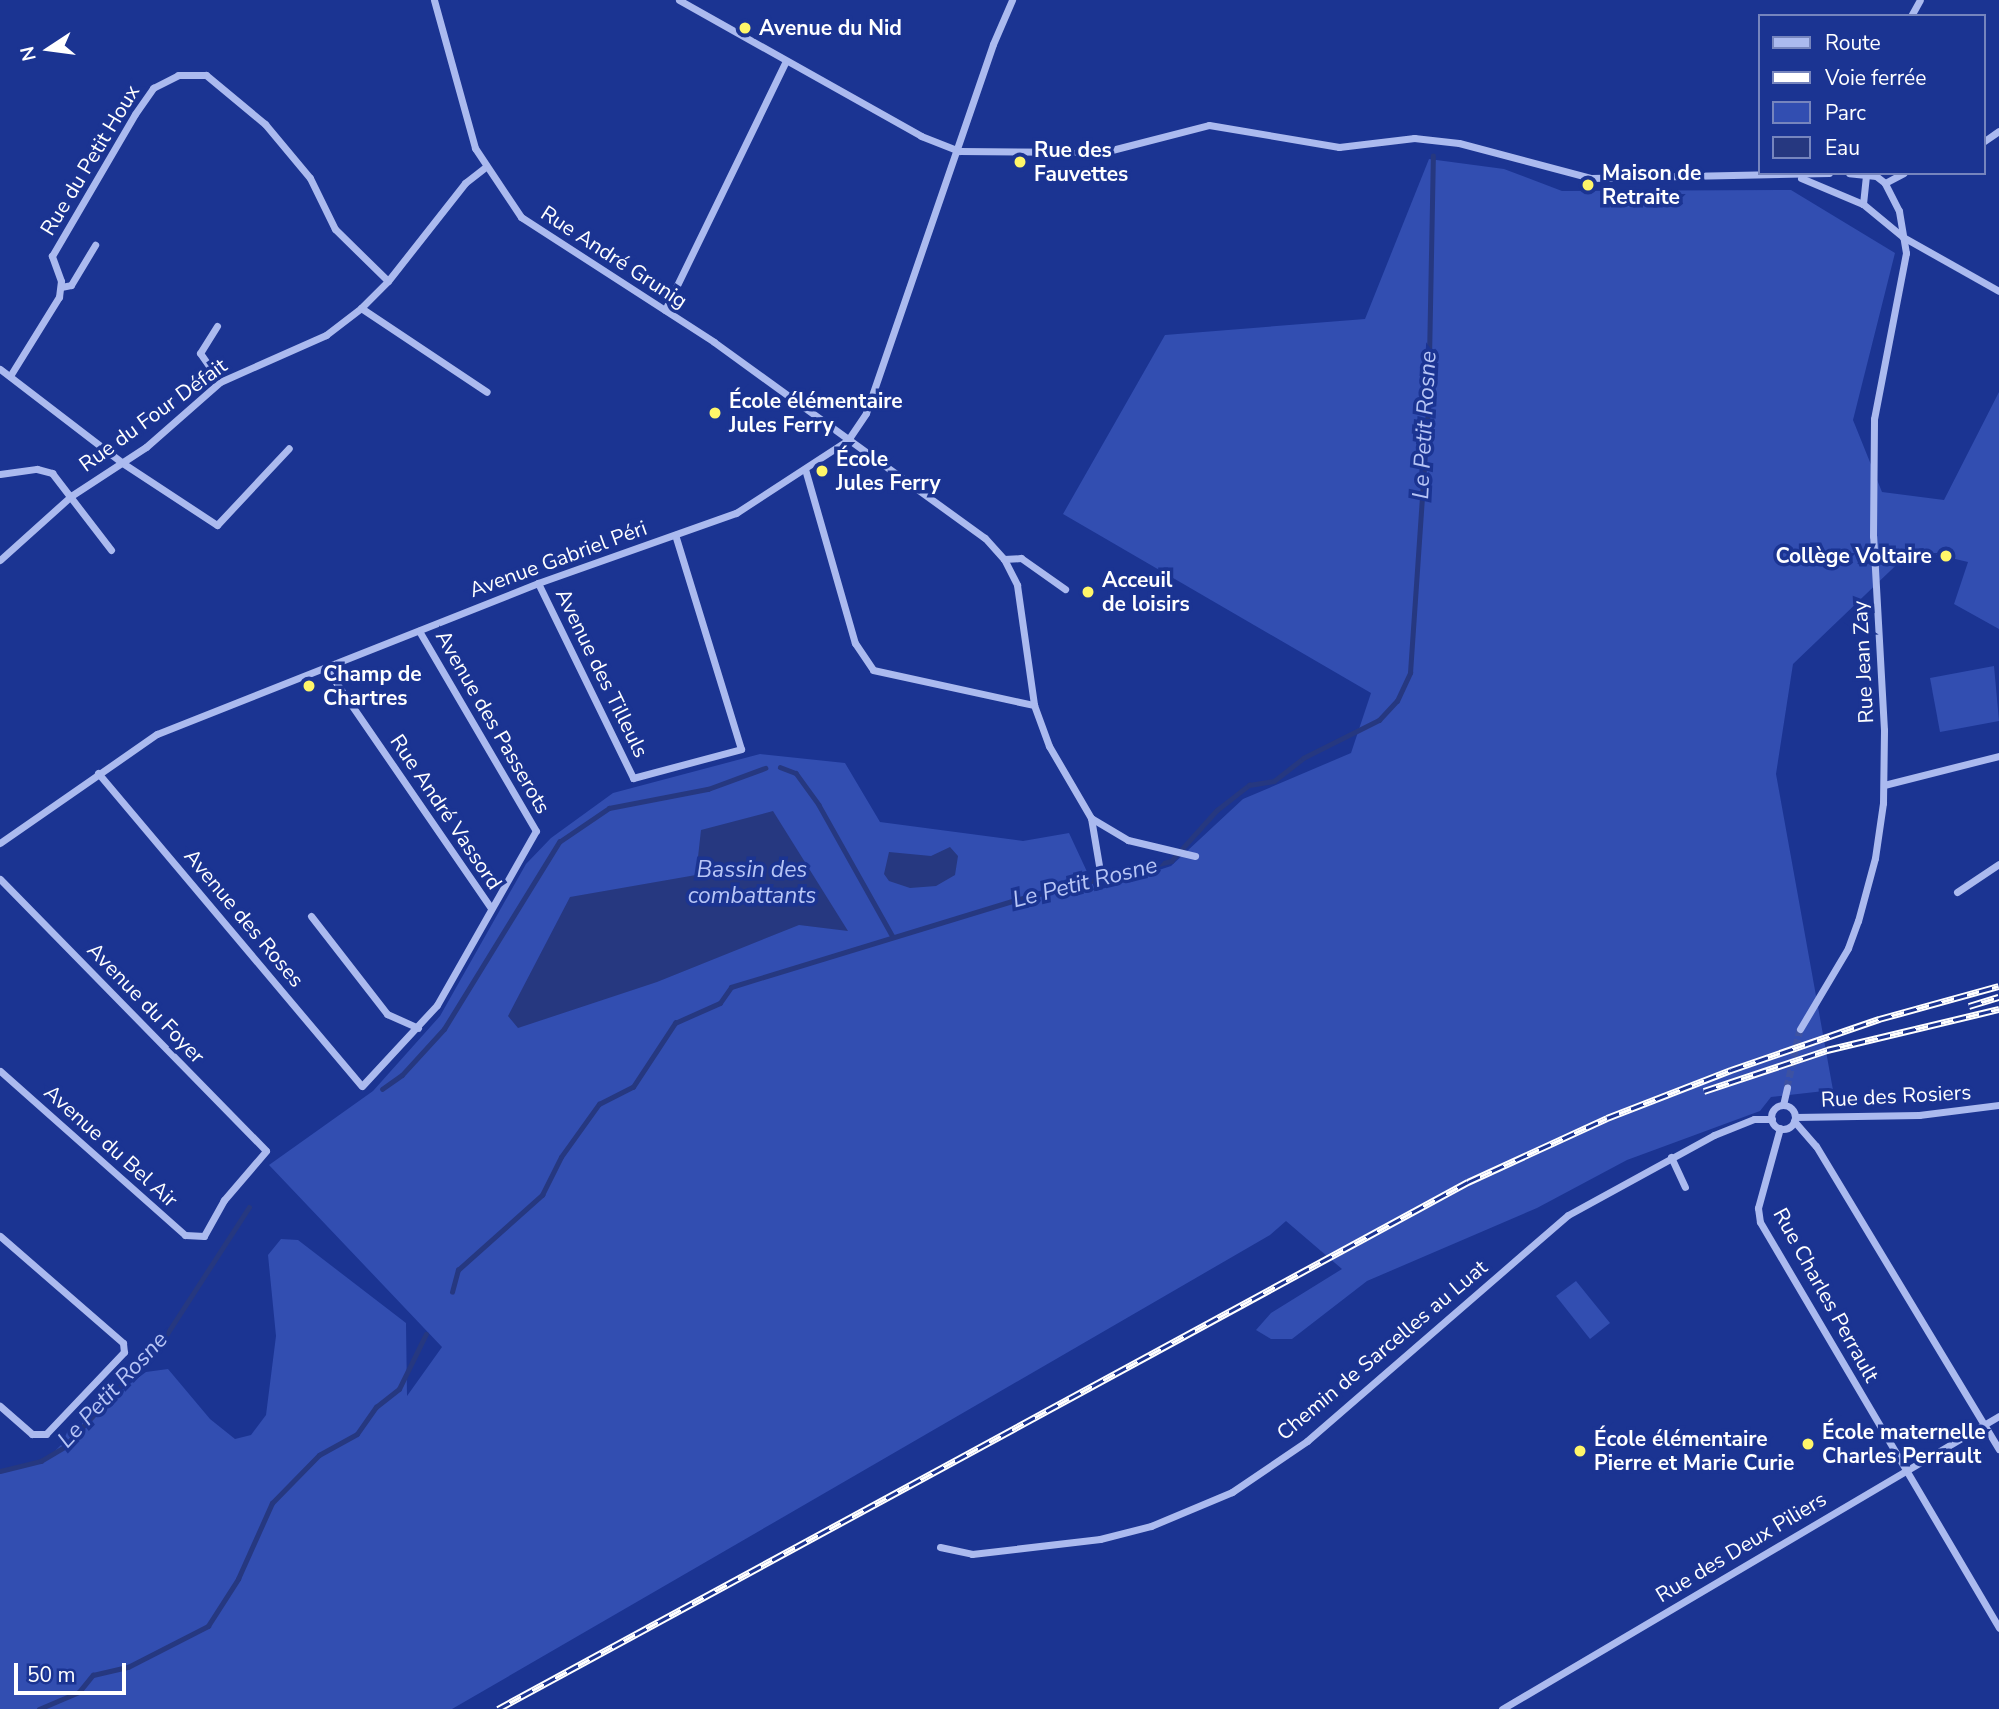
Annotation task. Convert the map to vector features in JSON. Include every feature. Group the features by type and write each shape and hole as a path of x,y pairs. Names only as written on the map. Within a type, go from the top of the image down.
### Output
{"street":[{"name":"Rue André Grunig","path":"434,0 461,110 484,168 520,217 540,233 665,310 985,538 1004,559"},
{"path":"679,0 920,136 959,151 1104,152 1209,125 1339,147 1414,138 1474,145 1591,178 1814,175"},
{"name":"Avenue Gabriel Péri","path":"0,843 157,734 538,583 736,513 848,440 866,414 959,151 993,44 1012,0"},
{"path":"665,310 786,61"},
{"name":"Rue du Petit Houx","path":"61,287 52,256 153,88 178,75 206,75 265,124 310,178 335,229 388,281"},
{"name":"Rue du Four Défait","path":"0,560 71,496 121,462 220,382 326,335 360,308 388,281 465,183 484,168"},
{"path":"1863,204 1866,175"},
{"path":"1868,175 1885,183 1900,175"},
{"path":"1799,177 1863,204 1884,217 1903,237 1999,291"},
{"name":"Rue Jean Zay","path":"1800,1029 1848,948 1858,921 1875,858 1884,785 1873,536 1874,419 1906,253 1895,200 1885,183"},
{"path":"1884,217 1895,200"},
{"path":"10,376 59,298 61,287 71,285 95,245"},
{"path":"360,308 487,392"},
{"path":"217,326 200,353 220,382"},
{"path":"0,369 121,462 216,525 289,448"},
{"path":"0,474 37,469 52,473 111,550"},
{"path":"805,469 855,643 873,670 1034,705"},
{"name":"Avenue des Tilleuls","path":"538,583 633,778 741,749 675,535"},
{"path":"1065,589 1021,558 1004,559 1017,584 1034,705 1049,746 1091,818 1100,871"},
{"name":"Avenue des Passerots","path":"419,631 536,831 490,907"},
{"name":"Rue André Vassord","path":"326,668 490,907"},
{"path":"1884,785 1999,756"},
{"name":"Avenue des Roses","path":"98,773 362,1086 418,1028"},
{"path":"1091,818 1128,840 1195,856"},
{"path":"1957,892 1999,864"},
{"name":"Avenue du Foyer","path":"0,879 266,1152 224,1200 204,1236"},
{"path":"311,916 387,1014 418,1028 437,1005 490,907"},
{"name":"Avenue du Bel Air","path":"0,1071 185,1236 204,1236"},
{"path":"1783,1105 1787,1087"},
{"path":"1783,1105 1816,1146 1999,1449"},
{"path":"1772,1119 1775,1108 1783,1105"},
{"name":"Rue des Rosiers","path":"1795,1119 1919,1115 1999,1105"},
{"path":"1772,1119 1780,1128 1795,1119"},
{"path":"1685,1187 1671,1157 1735,1126 1772,1119"},
{"name":"Rue Charles Perrault","path":"1780,1128 1758,1208 1760,1222 1908,1469 1999,1628"},
{"name":"Chemin de Sarcelles au Luat","path":"940,1547 971,1554 1100,1539 1151,1526 1232,1492 1307,1441 1537,1239 1592,1200 1671,1157"},
{"path":"0,1236 123,1343 124,1352 46,1434 32,1434 0,1406"},
{"name":"Rue des Deux Piliers","path":"1502,1709 1999,1416"}],"green space":[{"path":"1429,159 1504,169 1562,191 1791,190 1895,253 1853,420 1882,492 1944,500 1999,392 1999,629 1954,604 1968,562 1913,549 1793,664 1776,774 1833,1090 1771,1097 1760,1111 1627,1160 1537,1208 1367,1281 1292,1339 1271,1339 1256,1330 1271,1313 1342,1269 1286,1221 1270,1235 452,1709 0,1709 0,1473 45,1461 62,1444 68,1430 146,1372 168,1369 210,1419 235,1439 251,1435 266,1415 276,1336 268,1255 281,1239 298,1240 406,1323 407,1396 442,1347 269,1165 373,1091 440,1016 526,864 551,838 613,793 760,754 845,763 880,822 1023,841 1069,833 1096,891 1171,866 1243,799 1351,753 1371,693 1063,514 1165,335 1365,319"},
{"path":"1994,666 1999,721 1940,732 1930,678"},
{"path":"1576,1281 1610,1323 1590,1339 1556,1296"}],"water":[{"name":"Bassin des combattants","path":"773,811 848,931 799,925 657,982 518,1028 508,1016 570,897 696,875 701,830"},
{"path":"950,847 958,856 955,875 936,886 910,888 889,881 884,874 889,852 931,856"}],"waterway":[{"name":"Le Petit Rosne","path":"452,1292 458,1270 542,1195 561,1157 599,1104 633,1087 675,1023 720,1003 731,987 1015,900 1171,861 1217,810 1249,785 1274,781 1303,758 1379,720 1397,701 1410,673 1428,411 1433,156"},
{"path":"780,767 796,773 819,805 893,937"},
{"path":"382,1089 402,1075 444,1029 559,842 609,808 708,789 765,768"},
{"name":"Le Petit Rosne","path":"0,1471 41,1461 64,1447 163,1340 249,1207"},
{"name":"Le Petit Rosne","path":"39,1709 79,1692 93,1675 128,1667 208,1626 238,1579 272,1503 319,1455 357,1434 376,1407 399,1389 426,1334"}],"tunnel":[{"path":"1787,1087 1800,1029"}],"railway":[{"path":"498,1709 1468,1182 1607,1118 1731,1070 1879,1019 1999,986"},
{"path":"1969,1006 1999,997"},
{"path":"1704,1091 1827,1050 1999,1009"}],"place":[{"name":"Avenue du Nid","path":"745,28"},
{"name":"Rue des Fauvettes","path":"1020,162"},
{"name":"Maison de Retraite","path":"1588,185"},
{"name":"École élémentaire Jules Ferry","path":"715,413"},
{"name":"École Jules Ferry","path":"822,471"},
{"name":"Collège Voltaire","path":"1946,556"},
{"name":"Acceuil de loisirs","path":"1088,592"},
{"name":"Champ de Chartres","path":"309,686"},
{"name":"École maternelle Charles Perrault","path":"1808,1444"},
{"name":"École élémentaire Pierre et Marie Curie","path":"1580,1451"}]}
